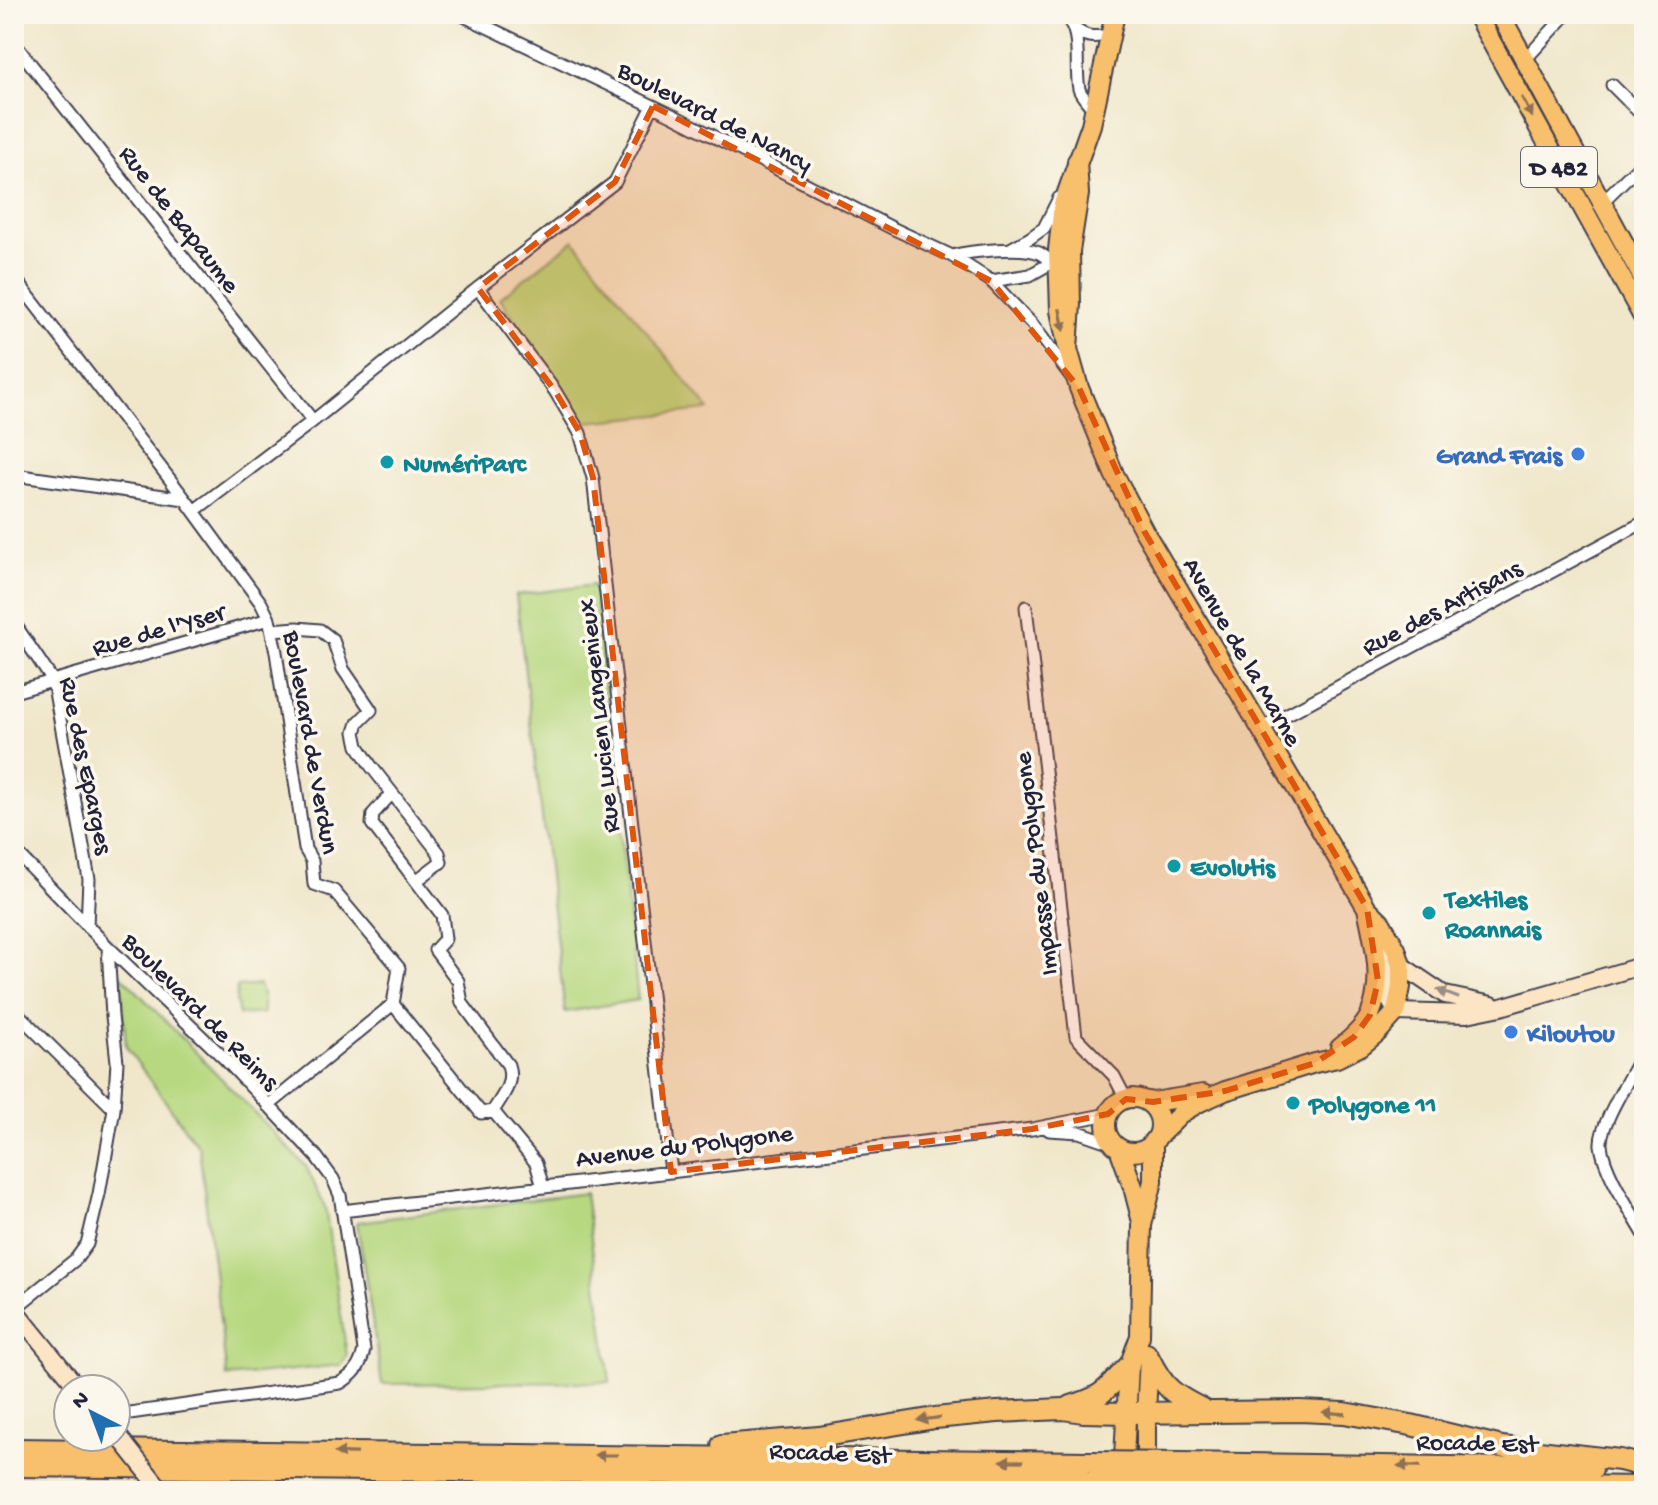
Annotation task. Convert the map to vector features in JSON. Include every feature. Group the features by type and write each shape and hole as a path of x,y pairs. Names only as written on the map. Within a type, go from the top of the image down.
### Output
{"highway":[{"path":"1149,1358 1165,1386 1178,1397 1208,1412"},
{"path":"1063,1409 1098,1397 1129,1366"},
{"path":"684,1456 713,1445 819,1437 935,1418 997,1412 1063,1409 1136,1413 1300,1411 1344,1413 1411,1425 1502,1447 1571,1470 1621,1472"},
{"name":"Rocade Est","path":"14,1449 684,1456 1089,1472"},
{"name":"Rocade Est","path":"14,1466 633,1473 1621,1472 1644,1468"},
{"name":"Rocade Est","path":"1621,1472 1644,1487"},
{"path":"633,1473 652,1482 778,1491"}],"main road":[{"name":"Avenue de la Marne","path":"1115,14 1091,125 1063,204 1060,311 1068,349 1079,388 1120,485 1144,531 1367,908 1380,921 1396,949 1401,965 1396,1012"},
{"name":"D 482","path":"1476,14 1644,319"},
{"name":"D 482","path":"1500,14 1644,280"},
{"name":"Avenue de la Marne","path":"1060,267 1070,251 1079,194 1077,161"},
{"path":"1315,1063 1354,1037 1370,1015 1378,981 1377,954 1367,908"},
{"path":"1116,1146 1135,1152 1143,1150 1183,1112 1200,1102 1225,1091 1337,1058 1361,1046 1396,1012"},
{"path":"1142,1225 1133,1187 1116,1146 1108,1135 1108,1114 1118,1102 1169,1101 1225,1091"},
{"path":"1134,1100 1151,1106 1159,1121 1153,1181 1142,1225 1140,1336 1129,1366 1146,1491"},
{"path":"1122,1491 1149,1358 1140,1336"}],"street":[{"name":"Boulevard de Nancy","path":"460,14 653,106 952,256 991,281 1032,324 1079,388"},
{"path":"1063,14 1070,20 1075,34 1080,92 1094,110"},
{"path":"1508,72 1524,61 1567,14"},
{"path":"1073,27 1082,35 1111,35"},
{"name":"Rue de Bapaume","path":"14,43 313,421"},
{"path":"1612,85 1644,117"},
{"path":"194,511 615,182 653,106"},
{"path":"1009,250 1044,228 1077,161"},
{"path":"1586,215 1644,161"},
{"path":"1060,267 1074,226"},
{"path":"952,256 971,251 1030,251 1041,254 1060,267"},
{"path":"991,281 1017,279 1060,267"},
{"name":"Boulevard de Verdun","path":"14,277 261,603 270,625 305,849 312,861 314,884 334,891 399,968 393,1004"},
{"name":"Rue Lucien Langenieux","path":"478,288 562,402 580,433 593,478 671,1172"},
{"path":"14,475 185,499"},
{"name":"Rue des Artisans","path":"1260,729 1644,522"},
{"name":"Impasse du Polygone","path":"1026,607 1076,1037 1134,1100"},
{"name":"Rue des Eparges","path":"14,623 53,681 89,879 87,926"},
{"name":"Rue de l'Yser","path":"14,692 270,625 320,630 333,640 343,669 371,710 358,723 355,732 358,746 392,793"},
{"path":"268,1106 393,1004 481,1113 493,1111 508,1088 511,1075 508,1065 462,1003 458,981 435,950 445,939 442,915 372,824 373,814 392,793 439,853 441,862 416,881"},
{"name":"Boulevard de Reims","path":"14,850 108,947 225,1059 316,1156 333,1179 340,1195 364,1350 360,1366 352,1377 340,1383 132,1413"},
{"path":"1367,908 1386,954 1387,995 1396,1012 1467,1014 1644,970"},
{"path":"66,1373 14,1309 76,1259 87,1244 114,1109 117,1062 108,947"},
{"path":"1401,965 1445,995 1501,1007"},
{"path":"14,1010 114,1109"},
{"path":"1644,1050 1606,1125 1601,1143 1607,1168 1644,1234"},
{"path":"493,1111 536,1163 543,1187"},
{"name":"Avenue du Polygone","path":"342,1211 1032,1129 1108,1114"},
{"name":"Avenue du Polygone","path":"1032,1129 1079,1132 1116,1146"},
{"path":"132,1453 160,1489"}],"highlighted area":[{"path":"653,106 991,281 1079,388 1144,531 1367,908 1378,981 1370,1015 1354,1037 1315,1063 1225,1091 1153,1102 1126,1099 1108,1114 1032,1129 671,1172 593,478 580,433 555,391 478,288 615,182"}],"green space":[{"path":"574,240 709,410 586,422 500,298"},
{"path":"594,585 638,1000 565,1012 516,595"},
{"path":"121,975 306,1166 325,1207 347,1356 341,1365 227,1377 199,1148 126,1047"},
{"path":"259,985 263,996 263,1013 239,1015 237,987"},
{"path":"585,1193 610,1382 382,1384 357,1222"}],"place":[{"name":"Grand Frais","path":"1578,454"},
{"name":"NumériParc","path":"387,462"},
{"name":"Evolutis","path":"1174,866"},
{"name":"Textiles Roannais","path":"1429,913"},
{"name":"Kiloutou","path":"1511,1032"},
{"name":"Polygone 11","path":"1293,1103"}]}
